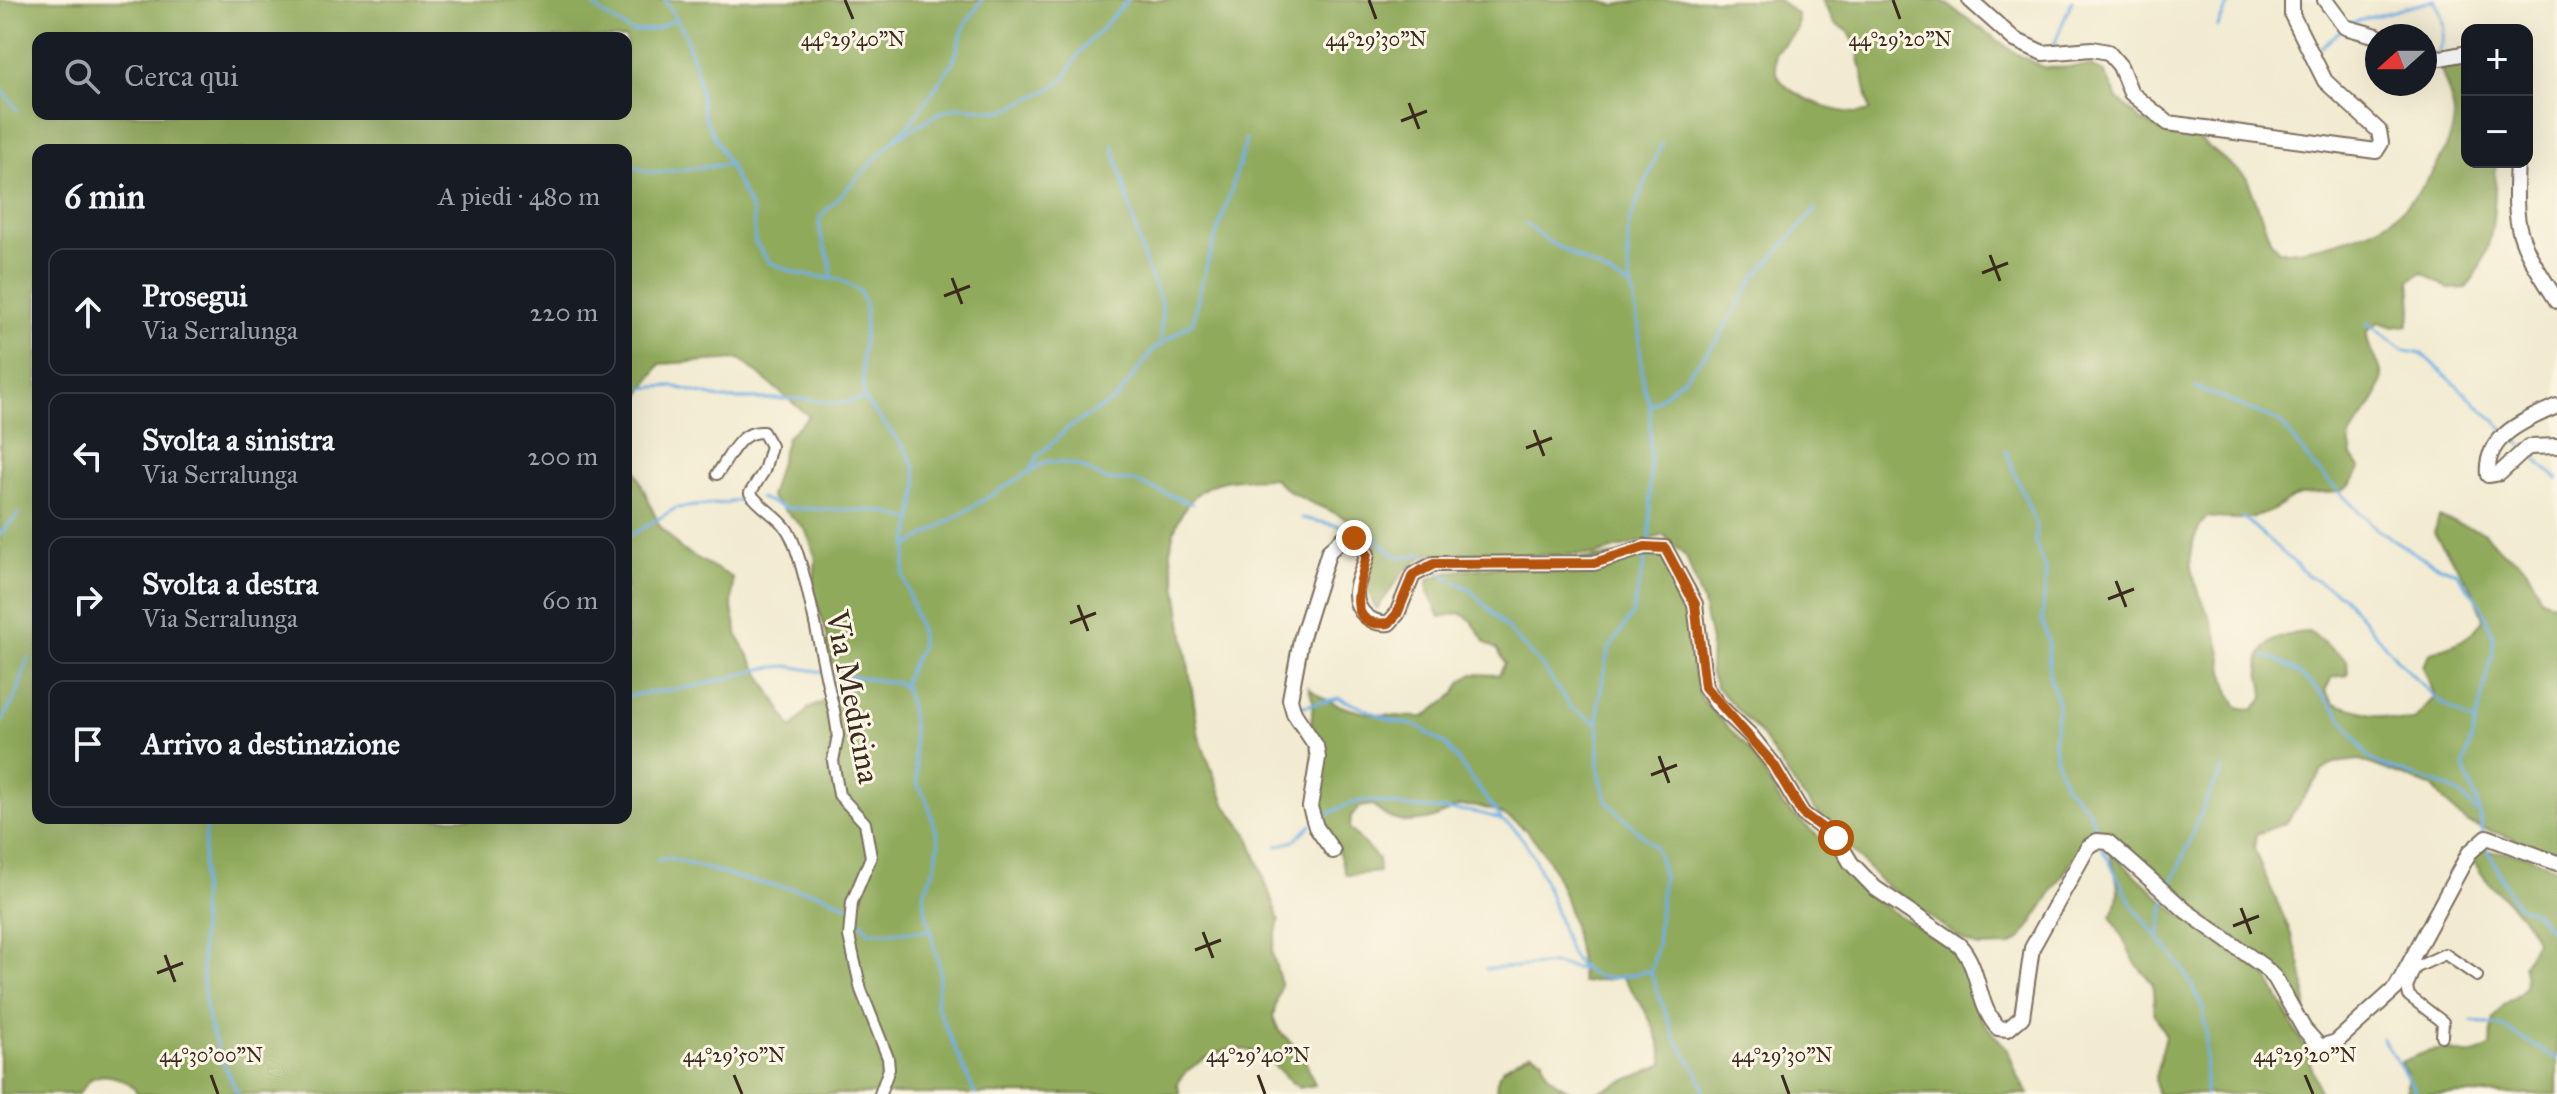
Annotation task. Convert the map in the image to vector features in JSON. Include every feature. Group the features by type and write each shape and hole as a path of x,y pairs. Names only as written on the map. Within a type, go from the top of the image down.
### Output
{"street":[{"path":"1970,0 2015,40 2043,53 2092,49 2108,52 2120,66 2131,93 2168,123 2376,151 2381,143 2379,131 2325,81 2292,15 2292,0"},
{"path":"2325,0 2345,27 2365,33"},
{"path":"2437,57 2461,54"},
{"path":"2517,168 2516,226 2535,267 2557,301"},
{"path":"2557,406 2510,429 2489,460 2488,475 2500,473 2528,447 2557,446"},
{"name":"Via Medicina","path":"717,474 742,437 752,431 763,432 771,446 764,471 750,493 761,508 786,528 798,558 834,710 838,735 833,761 839,795 865,823 871,857 852,902 849,936 861,990 888,1058 880,1094"},
{"path":"1333,851 1316,827 1310,807 1318,758 1316,746 1294,713 1290,699 1301,640 1329,551 1346,536 1354,538 1367,554 1356,590 1357,603 1370,621 1379,624 1389,623 1397,614 1413,575 1434,564 1594,563 1658,546 1665,548 1695,604 1705,687 1774,765 1803,814 1836,838 1851,863 1875,888 1959,945 1970,956 1985,1006 1998,1028 2008,1029 2022,1017 2032,948 2088,847 2097,841 2108,842 2186,911 2263,966 2275,978 2304,1029 2320,1047 2336,1042 2396,988 2437,918 2469,853 2478,843 2487,837 2499,840 2557,863"},
{"path":"2412,964 2445,954 2477,976"},
{"path":"2412,964 2407,987 2409,996 2443,1022 2442,1036"}],"green space":[{"path":"0,0 1596,0 1615,5 1645,0 1778,0 1798,15 1797,30 1775,53 1780,80 1812,101 1837,110 1860,113 1870,111 1857,47 1849,32 1834,23 1822,0 1941,0 2017,54 2045,68 2090,66 2104,72 2118,99 2141,121 2168,134 2199,139 2247,178 2270,239 2278,251 2317,246 2362,233 2385,223 2407,204 2430,177 2447,146 2454,111 2441,70 2461,63 2461,168 2496,168 2492,228 2489,244 2476,274 2466,288 2449,289 2422,272 2410,280 2412,310 2408,325 2393,327 2379,322 2367,331 2368,343 2382,380 2380,389 2349,440 2352,456 2360,468 2348,487 2341,491 2297,496 2253,517 2207,517 2196,535 2191,568 2215,631 2227,686 2238,707 2253,710 2264,698 2259,665 2264,649 2276,639 2309,632 2347,660 2348,675 2332,677 2325,691 2334,704 2398,721 2414,720 2435,696 2423,667 2431,652 2467,637 2483,619 2471,587 2434,533 2439,517 2483,532 2504,553 2518,560 2529,571 2541,599 2557,605 2557,854 2468,823 2433,787 2360,760 2334,763 2322,771 2286,823 2256,834 2254,849 2296,949 2302,969 2306,1014 2269,965 2195,909 2110,835 2096,835 2083,844 2022,938 2009,946 1978,947 1964,941 1879,880 1801,794 1759,732 1716,687 1710,671 1711,641 1703,604 1686,557 1664,535 1595,555 1427,554 1403,572 1377,609 1369,589 1375,553 1367,537 1343,517 1301,498 1274,478 1258,478 1217,483 1195,495 1178,521 1171,556 1199,737 1226,806 1248,834 1279,920 1272,952 1281,984 1273,1016 1279,1031 1302,1053 1315,1085 1299,1088 1261,1055 1238,1050 1214,1055 1193,1067 1177,1083 1180,1094 138,1094 124,1081 110,1076 91,1079 78,1094 0,1094","holes":["740,359 809,416 787,437 770,497 805,529 811,544 816,559 813,590 827,635 827,650 839,680 837,695 808,709 792,729 738,637 732,608 733,578 681,549 659,525 634,467 633,406 660,364"]},
{"path":"1656,552 1663,556 1679,582 1688,608 1695,674 1702,700 1750,750 1783,806 1834,850 1846,874 1863,893 1948,946 1967,968 1982,1020 2008,1050 2017,1075 2029,1094 1593,1094 1664,1064 1662,1052 1649,1018 1622,977 1582,983 1573,926 1564,896 1536,842 1516,822 1491,810 1461,806 1434,818 1409,822 1386,816 1373,805 1360,807 1351,816 1350,829 1378,859 1379,872 1346,875 1338,850 1327,836 1316,809 1311,727 1313,701 1309,688 1349,709 1379,715 1424,717 1455,694 1462,681 1473,674 1499,675 1505,663 1498,650 1486,643 1471,620 1460,613 1440,617 1428,592 1428,579 1453,571"},
{"path":"2484,850 2525,855 2557,869 2557,1094 2407,1094 2407,1074 2401,1062 2430,1051 2470,1054 2483,1051 2491,1046 2494,1019 2499,1010 2525,985 2523,965 2536,941 2523,918 2478,868 2473,857"},
{"path":"2109,851 2176,912 2267,976 2307,1052 2320,1094 2157,1094 2155,1077 2166,1036 2154,1012 2153,984 2136,964 2111,916 2118,892"},
{"path":"1531,1053 1543,1059 1554,1081 1575,1094 1497,1094 1496,1085 1501,1072"}],"waterway":[{"path":"589,0 600,12 632,32 656,29 676,19"},
{"path":"665,0 684,32 697,72 704,116 753,213 755,242 769,262 799,274 841,280 860,291 866,310 862,360 864,399 905,449 915,467 918,485 903,575 921,635 921,646 904,681 912,719 917,784 926,798 939,841 935,867 924,892 925,909 940,970 936,1005 975,1094"},
{"path":"831,279 830,263 820,233 820,217 913,120 953,62 965,25 982,0"},
{"path":"895,139 941,112 957,107 1003,111 1048,90 1064,79 1080,52 1128,0"},
{"path":"2053,47 2072,0"},
{"path":"2217,27 2231,0"},
{"path":"2434,0 2443,26 2443,40 2437,52"},
{"path":"2353,22 2435,0"},
{"path":"2322,47 2340,31"},
{"path":"0,86 17,110"},
{"path":"1031,469 1038,456 1067,429 1117,398 1153,350 1193,322 1246,139"},
{"path":"1650,541 1650,406 1643,386 1639,329 1628,268 1628,225 1662,143"},
{"path":"1113,145 1145,263 1162,304 1161,341"},
{"path":"632,167 653,173 731,164"},
{"path":"1650,406 1686,376 1717,341 1755,277 1816,209"},
{"path":"1525,223 1546,240 1631,287"},
{"path":"2367,323 2405,351 2422,354 2504,429"},
{"path":"632,383 640,388 672,386 723,399 809,399 835,404 864,399"},
{"path":"2195,387 2280,422 2315,468 2378,530 2424,559 2457,573 2481,606 2493,635 2493,654 2464,767 2478,805 2483,834"},
{"path":"2510,435 2522,446"},
{"path":"2006,451 2036,525 2035,543 2046,570 2042,622 2048,640 2049,674 2058,704 2054,744 2058,767 2065,785 2088,809 2098,837"},
{"path":"2530,454 2557,479"},
{"path":"910,545 1047,461 1079,465 1106,480 1134,481 1192,504"},
{"path":"632,534 676,508 726,503 749,497"},
{"path":"760,498 784,508 880,511 912,520"},
{"path":"0,535 18,514"},
{"path":"2243,517 2310,577 2343,596 2403,666 2439,701 2473,722"},
{"path":"1302,518 1368,532 1397,557 1423,554 1429,561"},
{"path":"1647,552 1632,615 1608,651 1598,705 1599,773 1608,803 1654,846 1660,860 1663,875 1657,945 1651,973 1675,1038 1698,1073 1705,1094"},
{"path":"1436,570 1472,591 1542,666 1571,708 1598,724"},
{"path":"2265,656 2291,668 2316,689 2338,713 2371,759 2456,792 2476,812"},
{"path":"0,725 18,692 28,658"},
{"path":"632,695 696,686 766,668 787,666 823,672"},
{"path":"830,673 898,683 904,688"},
{"path":"1300,707 1339,698 1393,721 1418,726 1447,746 1501,819"},
{"path":"2169,890 2223,770"},
{"path":"1320,818 1349,804 1368,801 1472,812 1503,821 1515,830 1536,861 1571,955 1580,965 1588,972 1606,978 1649,971"},
{"path":"207,824 202,893 203,981 212,1034 238,1094"},
{"path":"1278,846 1294,841 1311,825"},
{"path":"2486,845 2510,895 2518,905 2535,913 2557,939"},
{"path":"2102,848 2133,906 2183,969 2203,1008 2205,1094"},
{"path":"657,860 669,858 749,881 819,893 849,906"},
{"path":"2159,937 2165,901"},
{"path":"854,912 869,932 932,931"},
{"path":"1486,969 1554,964 1581,969"},
{"path":"2472,1021 2503,1027 2557,1059"},
{"path":"2382,1038 2418,1094"}],"route":[{"path":"1354,538 1367,554 1356,590 1357,603 1370,621 1379,624 1389,623 1397,614 1413,575 1423,567 1434,564 1594,563 1612,560 1645,547 1665,548 1695,604 1703,650 1705,687 1774,765 1803,814 1836,838"}]}
